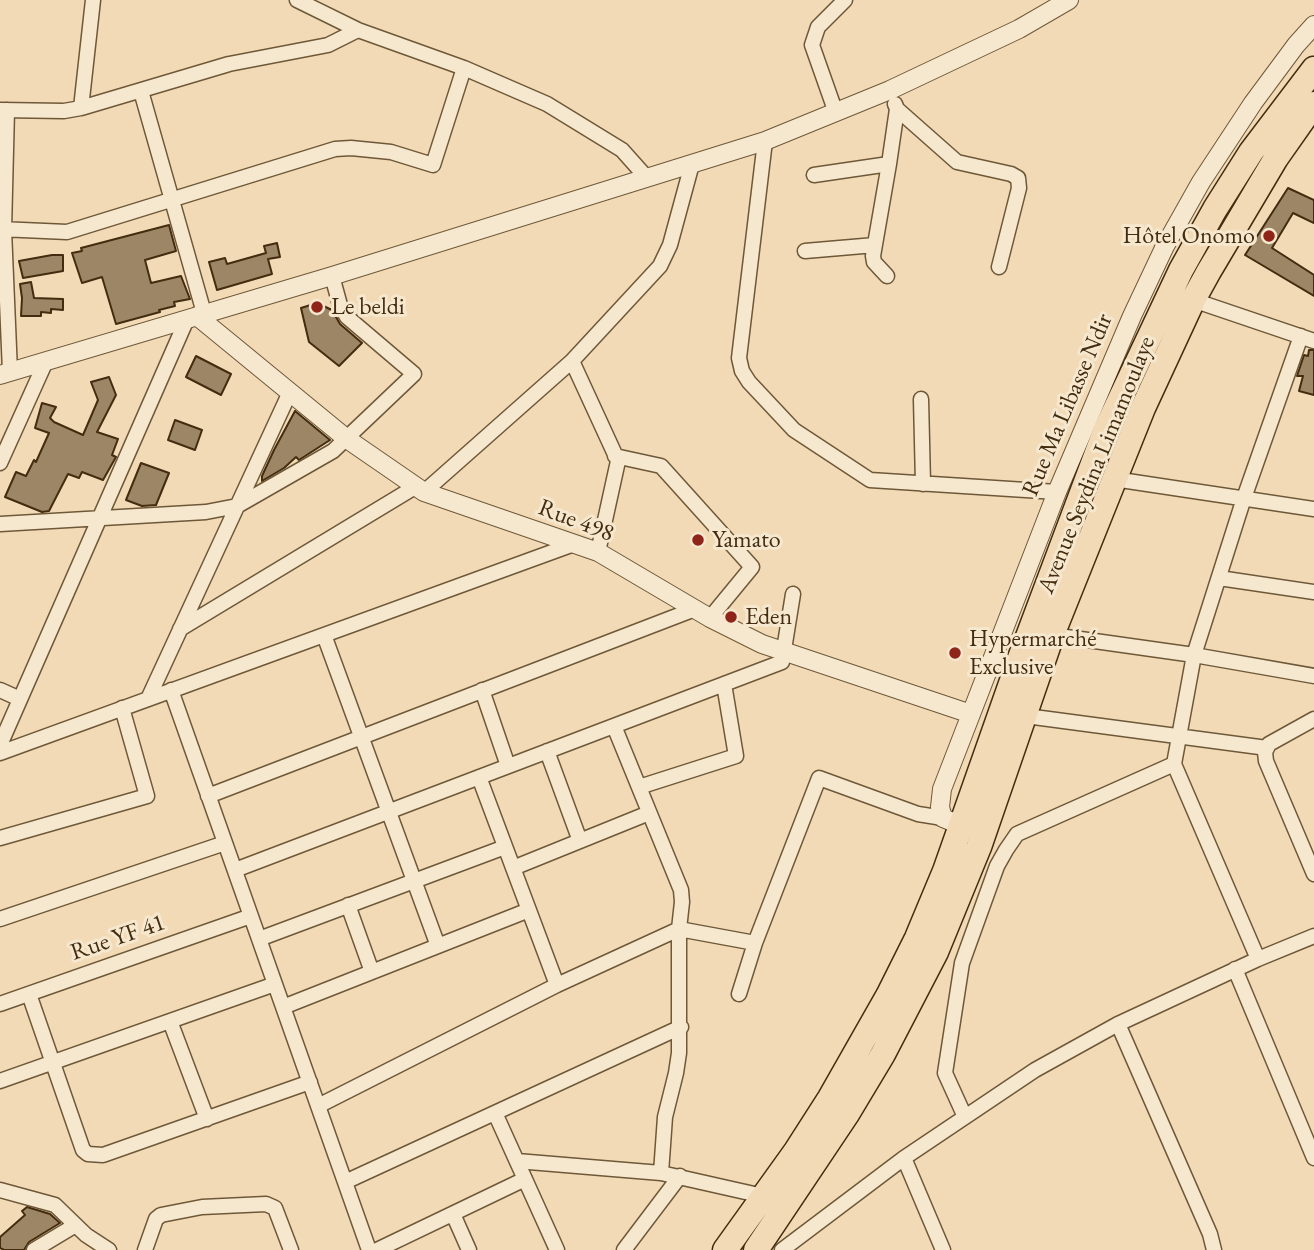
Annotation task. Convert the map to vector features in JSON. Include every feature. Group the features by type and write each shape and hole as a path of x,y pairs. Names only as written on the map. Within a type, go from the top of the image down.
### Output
{"highway":[{"name":"Avenue Seydina Limamoulaye","path":"725,1250 796,1151 830,1098 888,996 945,872 952,822 1106,429 1181,270 1215,209 1251,152 1314,69"},
{"name":"Avenue Seydina Limamoulaye","path":"756,1250 847,1114 883,1054 936,951 975,858 1052,635 1114,479 1193,300 1276,158 1314,104"}],"street":[{"path":"81,108 93,0"},
{"path":"297,0 358,30 464,68 547,104 622,150 647,178"},
{"path":"836,113 812,45 818,27 845,0"},
{"path":"358,30 328,45 229,64 81,108 64,111 4,110 2,230 5,373 332,276 765,141 890,90 1019,29 1069,0"},
{"name":"Rue Ma Libasse Ndir","path":"952,822 940,807 942,789 1057,492 1132,316 1165,246 1201,182 1253,103 1314,25"},
{"path":"2,230 67,232 335,149 391,152 432,164 464,68"},
{"path":"890,90 897,109 957,162 1018,178 1019,188 999,267"},
{"path":"0,745 99,518 196,316 171,199 141,92"},
{"path":"887,276 874,262 873,256 897,109"},
{"path":"765,141 739,358 742,371 794,430 864,477 877,481 1057,492"},
{"path":"180,629 420,490 572,361 660,265 670,245 692,164"},
{"path":"814,175 889,164"},
{"path":"805,251 874,245"},
{"path":"0,524 206,512 237,506 332,451 414,374 347,317 340,305 332,276"},
{"path":"1193,300 1308,338 1244,498 1194,655 1174,764 1258,958"},
{"name":"Rue 498","path":"196,316 347,439 420,490 598,552 702,613 783,652 971,714"},
{"path":"0,463 46,361"},
{"path":"572,361 618,461 598,552"},
{"path":"148,699 290,392"},
{"path":"921,399 923,484"},
{"path":"208,796 482,690 702,613 752,567 661,466 615,456"},
{"path":"1114,479 1314,509"},
{"path":"0,753 574,544"},
{"path":"1219,578 1314,592"},
{"path":"235,870 782,662 793,594"},
{"path":"324,635 438,946"},
{"path":"1052,635 1194,655 1314,676"},
{"path":"639,787 736,756 724,684"},
{"path":"0,690 20,699"},
{"path":"171,690 369,1250"},
{"path":"482,690 508,766"},
{"path":"0,838 147,796 122,708"},
{"path":"1026,716 1267,748"},
{"path":"1314,719 1269,744 1266,761 1314,874"},
{"path":"614,726 681,891 681,1027 677,1073 665,1117 661,1173"},
{"path":"547,751 580,841"},
{"path":"965,1117 945,1073 962,962 997,866 1006,850 1017,834 1174,764"},
{"path":"479,777 556,985"},
{"path":"739,994 755,943 819,778 918,814 952,822"},
{"path":"513,868 649,813"},
{"path":"0,919 225,843"},
{"path":"259,939 505,847"},
{"path":"348,905 372,972"},
{"path":"283,1007 529,910"},
{"name":"Rue YF 41","path":"0,1004 251,916"},
{"path":"318,1105 556,985 679,929 755,943"},
{"path":"782,1250 904,1158 1035,1070 1118,1024 1258,958 1314,938"},
{"path":"1236,969 1314,1158"},
{"path":"0,1081 275,984"},
{"path":"29,993 83,1150 88,1154 103,1155 310,1082"},
{"path":"170,1021 207,1119"},
{"path":"1118,1024 1210,1234 1213,1250"},
{"path":"345,1182 681,1027"},
{"path":"495,1113 557,1250"},
{"path":"904,1158 943,1250"},
{"path":"517,1161 661,1173 763,1196"},
{"path":"624,1250 680,1177"},
{"path":"377,1250 525,1179"},
{"path":"0,1190 55,1205 74,1226 109,1250"},
{"path":"145,1250 156,1219 161,1215 202,1207 266,1204 275,1208 291,1250"},
{"path":"453,1214 469,1250"},
{"path":"34,1250 74,1226"}],"building":[{"name":"Hôtel Onomo","path":"1288,188 1314,200 1314,223 1293,213 1272,248 1314,275 1314,296 1245,255"},
{"path":"169,225 176,251 145,260 151,283 181,276 190,299 174,302 175,306 159,310 160,312 116,324 102,277 82,283 72,253 82,251 81,248"},
{"path":"277,243 280,257 268,259 272,274 217,290 209,262 225,258 227,264 266,253 264,246"},
{"path":"63,255 63,271 23,278 19,261"},
{"path":"31,282 34,298 63,299 63,310 51,309 51,313 41,312 41,316 21,316 20,284"},
{"path":"317,303 332,310 340,324 362,343 339,366 309,342 301,308"},
{"path":"1309,350 1314,350 1314,395 1299,391 1303,376 1297,376 1304,355 1308,356"},
{"path":"196,356 231,374 221,395 186,377"},
{"path":"109,377 116,395 97,432 118,439 112,455 116,457 103,480 82,472 79,478 68,474 49,511 42,512 5,497 16,472 26,476 34,460 36,462 49,433 35,428 42,403 56,407 50,418 54,422 83,435 98,400 91,382"},
{"path":"295,411 330,440 299,460 296,457 262,481 274,450"},
{"path":"175,420 202,430 195,450 168,440"},
{"path":"141,463 169,473 156,505 142,506 126,500"},
{"path":"27,1207 50,1214 60,1223 29,1242 24,1250 0,1248 0,1237 25,1215 22,1211"}],"place":[{"name":"Hôtel Onomo","path":"1269,236"},
{"name":"Le beldi","path":"317,307"},
{"name":"Yamato","path":"698,540"},
{"name":"Eden","path":"731,617"},
{"name":"Hypermarché Exclusive","path":"955,653"}]}
